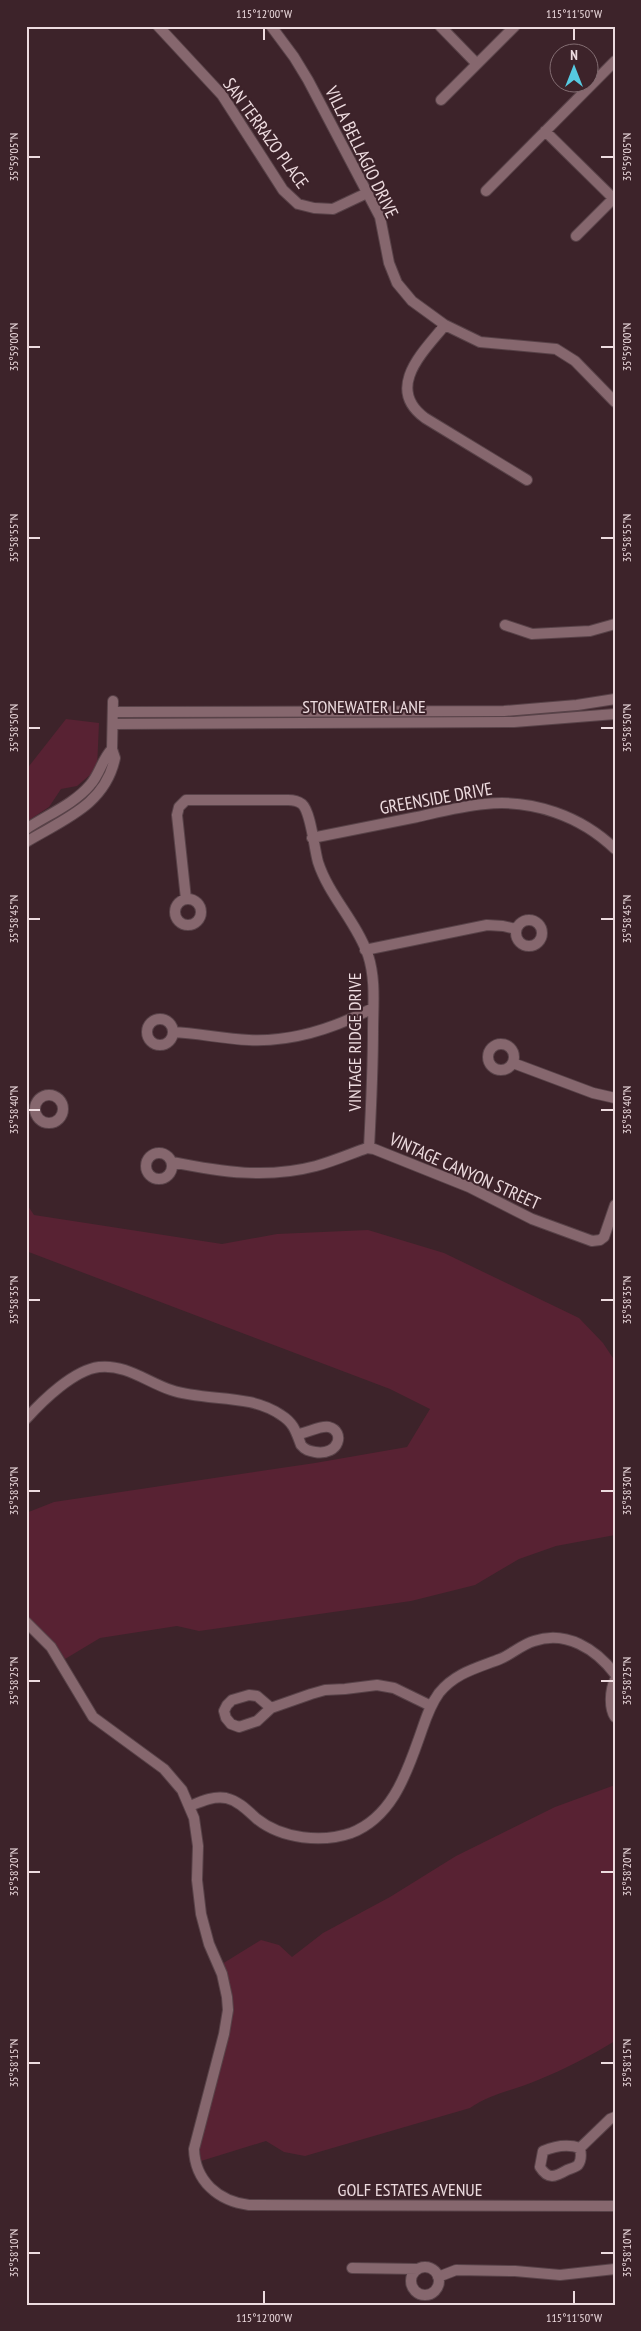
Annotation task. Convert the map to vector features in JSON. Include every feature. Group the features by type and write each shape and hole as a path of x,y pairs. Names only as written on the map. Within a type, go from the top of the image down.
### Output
{"street":[{"name":"SAN TERRAZO PLACE","path":"158,26 222,95 283,190 298,204 314,208 334,209 367,193"},
{"name":"VILLA BELLAGIO DRIVE","path":"271,26 308,80 380,217 390,263 397,283 412,301 445,325 480,342 556,348 574,361 615,402"},
{"path":"440,26 477,64"},
{"path":"441,100 515,26"},
{"path":"486,191 615,61"},
{"path":"545,131 614,197 576,236"},
{"path":"445,325 412,366 407,380 410,399 414,407 425,418 528,480"},
{"path":"505,625 532,634 590,631 615,624"},
{"name":"STONEWATER LANE","path":"615,699 577,705 504,710 113,706 113,724 514,722 615,714"},
{"path":"26,842 82,808 99,794 112,771 115,758 112,749 113,724"},
{"path":"26,828 83,792 98,776 105,756 112,749"},
{"name":"VINTAGE RIDGE DRIVE","path":"186,899 177,822 180,807 186,800 288,800 301,802 307,810 318,863 328,885 354,926 373,974 369,1148"},
{"name":"GREENSIDE DRIVE","path":"312,838 468,806 512,803 547,810 574,820 599,835 615,849"},
{"path":"365,950 487,925 516,929"},
{"path":"173,1032 242,1040 278,1038 322,1030 373,1008"},
{"path":"513,1063 594,1093 615,1098"},
{"name":"VINTAGE CANYON STREET","path":"172,1162 226,1173 259,1174 287,1172 315,1166 369,1148 469,1187 532,1219 587,1241 596,1241 604,1236 615,1205"},
{"path":"26,1420 74,1377 94,1368 115,1367 178,1392 203,1398 247,1401 267,1407 286,1419 298,1434"},
{"path":"26,1622 51,1647 93,1717 164,1769 182,1790 190,1806 207,1799 228,1799 238,1802 259,1821 288,1834 320,1838 350,1833 374,1819 396,1794 431,1706 447,1684 459,1675 502,1658 535,1640 557,1638 579,1643 599,1656 615,1674"},
{"path":"615,1680 612,1687 611,1710 615,1717"},
{"path":"271,1708 325,1690 376,1685 394,1688 431,1706"},
{"name":"GOLF ESTATES AVENUE","path":"190,1806 194,1818 198,1846 197,1880 200,1914 208,1944 222,1974 228,2010 224,2034 194,2149 194,2159 209,2188 224,2199 249,2205 615,2206"},
{"path":"580,2148 610,2119 615,2117"},
{"path":"352,2268 428,2268 438,2277 438,2286 433,2293 420,2294 413,2289 411,2280 418,2269"},
{"path":"438,2277 456,2270 515,2271 560,2275 615,2268"}],"shaded area":[{"path":"66,719 99,723 97,769 77,786 61,789 49,807 26,822 26,770"},
{"path":"26,1203 34,1215 222,1244 277,1234 368,1230 444,1253 579,1318 603,1343 615,1361 615,1535 556,1546 519,1559 475,1585 411,1601 199,1631 177,1626 100,1638 65,1659 55,1643 26,1615 26,1513 54,1502 315,1463 407,1447 430,1409 390,1389 26,1251"},
{"path":"615,1785 615,2041 558,2071 529,2084 486,2099 470,2108 305,2156 284,2152 266,2141 201,2161 199,2143 232,2008 231,1990 222,1964 261,1940 279,1945 292,1957 323,1933 390,1897 456,1856 555,1807"}]}
